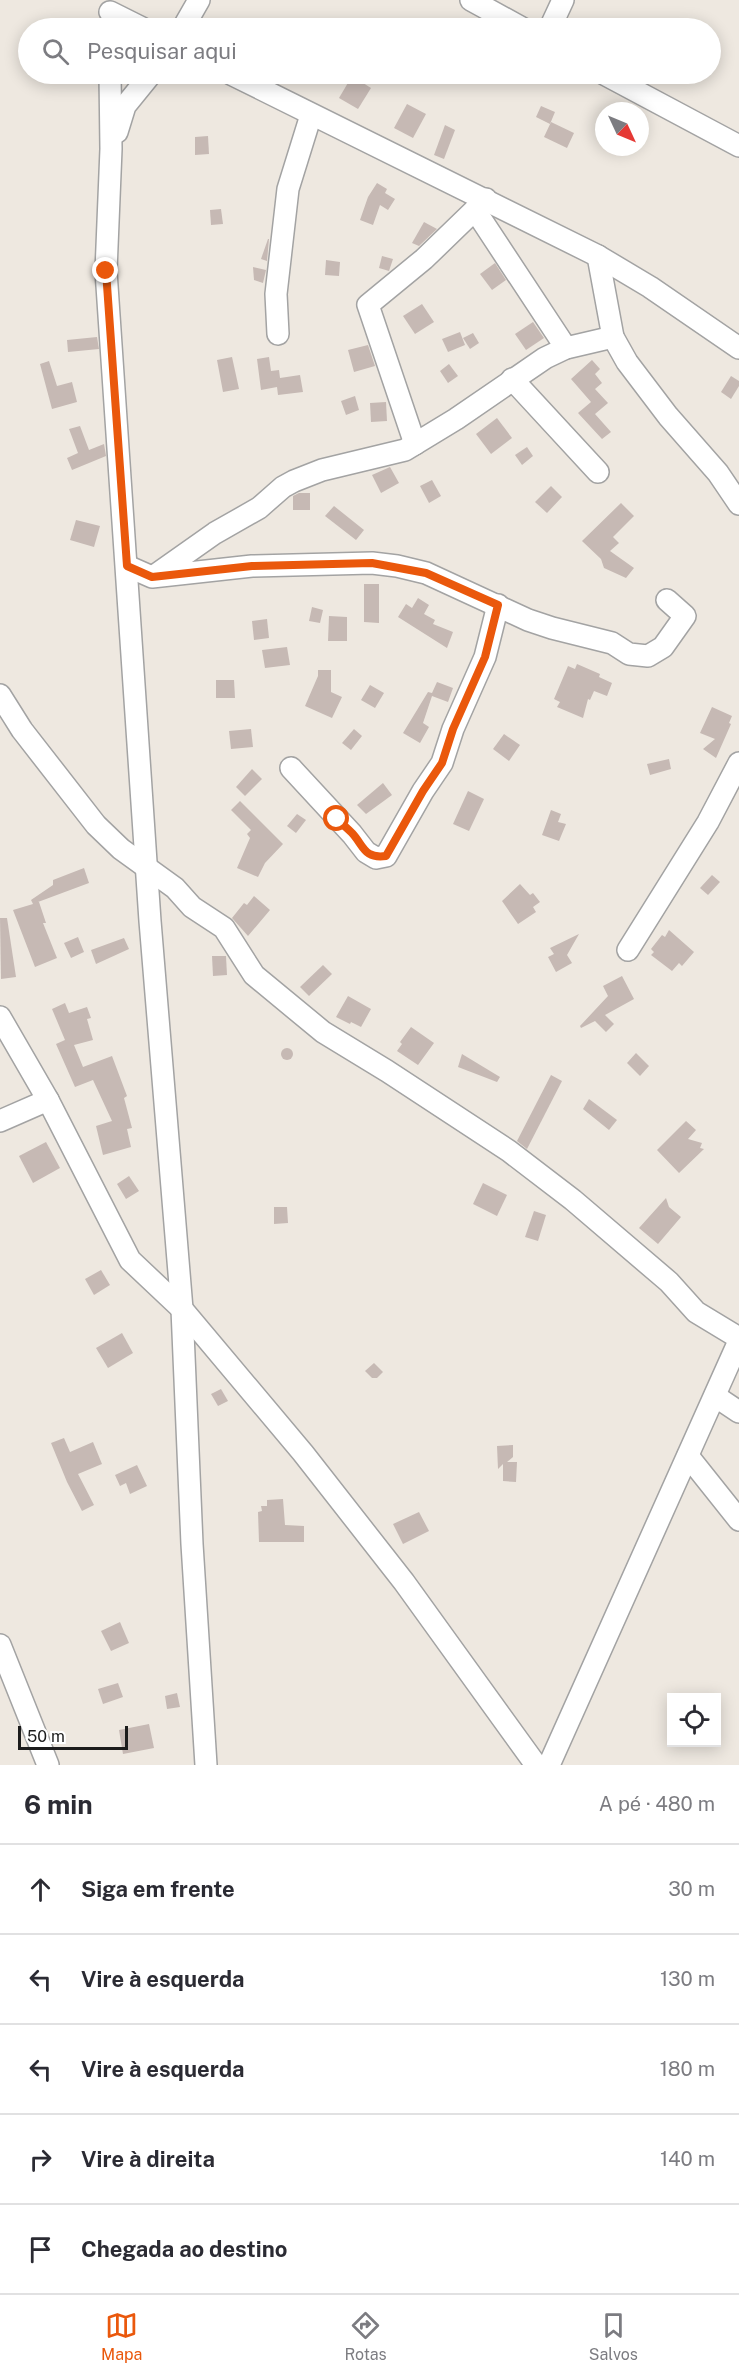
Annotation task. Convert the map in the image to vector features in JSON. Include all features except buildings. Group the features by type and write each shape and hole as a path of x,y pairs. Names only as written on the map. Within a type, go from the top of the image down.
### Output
{"street":[{"path":"189,18 199,0"},
{"path":"471,0 504,18"},
{"path":"555,18 563,0"},
{"path":"110,84 111,149 106,271 146,869 182,1309 206,1765"},
{"path":"111,149 125,106 143,84"},
{"path":"251,84 480,205 598,256 650,287 739,348"},
{"path":"623,84 739,146"},
{"path":"278,334 276,294 288,189 311,115"},
{"path":"480,205 566,348"},
{"path":"415,444 385,351 368,307 372,300 424,259 480,205"},
{"path":"598,256 613,338 642,384 718,473 739,504"},
{"path":"152,577 215,533 240,522 294,481 339,466 395,454 485,400 512,379 566,348 613,338"},
{"path":"512,379 598,472"},
{"path":"127,566 152,577 252,566 372,563 426,573 552,628 612,643 629,654 648,656 663,647 685,616 667,600"},
{"path":"291,768 366,852 376,858 386,856 423,791 442,763 453,729 485,657 498,605"},
{"path":"0,695 22,730 96,825 146,869 162,878 192,907 224,928 254,975 316,1026 509,1151 573,1200 669,1282 696,1312 739,1340 549,1765"},
{"path":"628,950 708,822 739,763"},
{"path":"0,1017 48,1100 130,1260 182,1309 303,1453 389,1564 536,1765"},
{"path":"0,1121 48,1100"},
{"path":"715,1395 739,1412"},
{"path":"688,1456 739,1520"},
{"path":"0,1645 48,1765"}],"route":[{"path":"106,271 127,566 152,577 252,566 372,563 426,573 498,605 485,657 453,729 442,763 423,791 386,856 376,858 366,852 337,819"}]}
